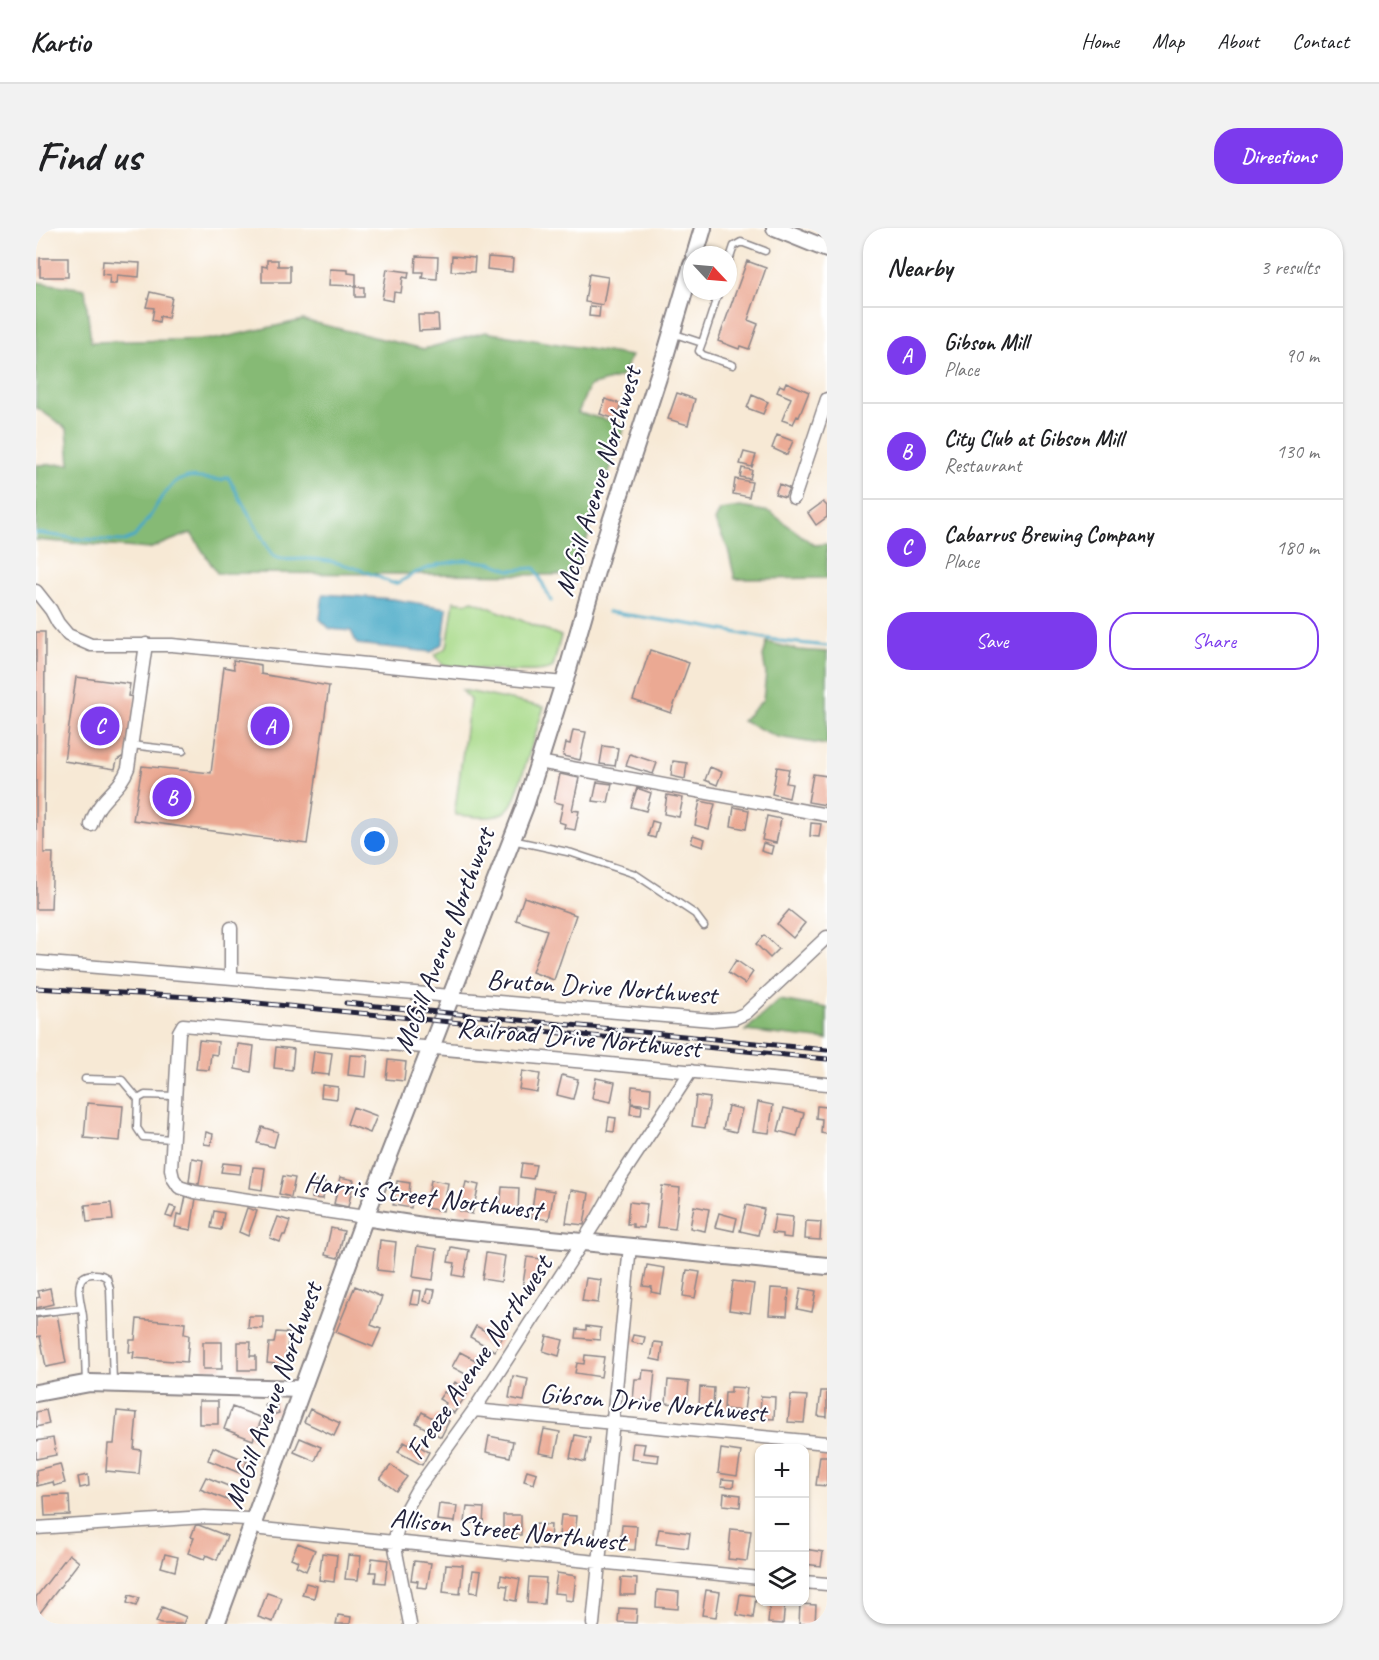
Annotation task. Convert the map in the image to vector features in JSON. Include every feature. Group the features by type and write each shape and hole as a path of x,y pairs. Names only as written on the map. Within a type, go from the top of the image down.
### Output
{"street":[{"name":"McGill Avenue Northwest","path":"698,246 703,228"},
{"path":"775,228 827,249"},
{"name":"McGill Avenue Northwest","path":"216,1624 301,1389 539,762 605,540 683,296"},
{"path":"794,498 827,399"},
{"path":"36,591 68,635 91,645 172,645 564,683"},
{"path":"91,825 97,808 125,776 146,644"},
{"path":"539,762 827,815"},
{"path":"231,928 231,978"},
{"name":"Bruton Drive Northwest","path":"36,962 712,1020 735,1018 746,1013 827,937"},
{"name":"Railroad Drive Northwest","path":"183,1025 827,1084"},
{"name":"Harris Street Northwest","path":"183,1025 179,1032 172,1139 173,1178 179,1187 195,1192 429,1227 827,1266"},
{"name":"Freeze Avenue Northwest","path":"410,1624 394,1542 400,1520 418,1488 474,1410 584,1241 619,1180 691,1071"},
{"path":"593,1624 630,1246"},
{"path":"36,1394 86,1384 113,1383 172,1389 301,1389"},
{"name":"Gibson Drive Northwest","path":"474,1410 827,1443"},
{"name":"Allison Street Northwest","path":"36,1528 163,1517 247,1519 262,1529 755,1578"},
{"path":"809,1582 827,1584"}],"lane":[{"path":"734,246 741,242 765,251"},
{"path":"716,300 699,351 703,355 733,365"},
{"path":"672,333 702,343"},
{"path":"131,745 183,751"},
{"path":"511,840 572,853 635,874 695,914 704,926"},
{"path":"85,1079 122,1080 138,1099 136,1128 143,1137 172,1139"},
{"path":"138,1099 145,1095 175,1096"},
{"path":"86,1384 80,1280 84,1276 100,1274 104,1275 110,1289 113,1383"},
{"path":"36,1313 81,1308"}],"green space":[{"path":"36,282 85,289 91,342 216,339 303,320 424,349 485,332 631,356 621,377 589,386 578,413 625,424 575,575 217,573 191,533 149,549 36,540 36,465 70,464 67,429 36,407"},
{"path":"740,507 770,512 814,545 827,544 827,578 735,579 728,549 715,521 720,510"},
{"path":"454,601 465,603 473,601 561,636 553,667 545,670 517,671 443,665 435,655 447,647"},
{"path":"767,642 798,650 827,652 827,745 778,737 742,721 763,700 766,674 763,657"},
{"path":"462,690 544,707 515,798 510,807 498,816 456,815 470,700"},
{"path":"779,1000 827,1008 827,1040 745,1031"}],"water":[{"path":"323,594 393,599 447,608 443,643 431,652 357,644 351,631 330,629 320,619"}],"building":[{"path":"416,256 438,257 437,279 422,278 423,272 415,272"},
{"path":"452,256 475,258 474,272 451,271"},
{"path":"488,257 513,259 512,272 487,269"},
{"path":"40,258 68,258 68,277 40,277"},
{"path":"267,260 278,260 278,266 290,266 290,282 262,282 262,266 267,267"},
{"path":"103,261 140,263 139,277 117,275 116,284 109,284 110,275 102,274"},
{"path":"747,261 766,268 748,320 758,324 749,349 740,346 739,349 718,341 733,300 737,300 737,289"},
{"path":"330,269 348,270 348,273 356,274 356,286 329,285"},
{"path":"387,269 409,272 408,278 403,277 401,293 394,292 393,301 382,299"},
{"path":"589,274 608,277 603,305 585,302"},
{"path":"355,287 364,287 364,297 355,297"},
{"path":"150,292 172,297 168,318 160,316 159,322 152,320 154,308 146,307"},
{"path":"590,306 600,307 599,317 589,316"},
{"path":"418,315 438,315 439,330 419,331"},
{"path":"786,382 809,392 799,417 797,416 793,424 782,420 791,398 777,392 780,385 784,387"},
{"path":"677,393 695,399 688,425 668,419"},
{"path":"752,395 768,402 763,414 747,408"},
{"path":"605,399 621,404 616,419 600,414"},
{"path":"777,435 793,441 787,455 772,448"},
{"path":"744,452 756,455 752,467 740,464"},
{"path":"742,468 752,470 750,479 740,477"},
{"path":"735,479 752,482 749,497 733,494"},
{"path":"779,484 789,488 785,497 775,494"},
{"path":"823,502 827,506 827,517 816,525 808,513"},
{"path":"36,632 45,632 44,853 53,853 51,909 36,909"},
{"path":"650,650 689,663 671,713 633,700"},
{"path":"233,660 261,665 261,674 329,686 307,844 133,820 142,766 211,773 224,667 234,669"},
{"path":"76,677 130,684 128,696 136,697 127,754 117,760 115,769 64,761"},
{"path":"573,730 586,732 580,760 563,756 566,743 570,744"},
{"path":"603,746 618,748 615,766 600,764"},
{"path":"630,754 657,763 653,774 626,766"},
{"path":"673,761 687,763 685,779 671,776"},
{"path":"710,767 722,772 717,785 705,780"},
{"path":"777,767 789,769 786,783 792,784 789,798 772,794"},
{"path":"560,774 579,778 572,810 579,811 575,830 564,828 565,824 559,822 563,804 554,802"},
{"path":"813,774 827,776 826,805 808,802"},
{"path":"597,782 612,784 608,803 593,801"},
{"path":"637,788 651,793 646,811 631,807"},
{"path":"667,795 683,798 679,817 664,814"},
{"path":"700,801 715,804 709,829 695,825"},
{"path":"734,807 749,810 746,829 731,826"},
{"path":"767,816 781,819 776,843 762,840"},
{"path":"652,821 659,823 655,838 648,836"},
{"path":"811,823 821,824 819,837 810,836"},
{"path":"693,835 705,839 703,847 691,843"},
{"path":"763,843 773,846 771,854 761,851"},
{"path":"524,897 576,915 554,980 532,972 547,930 516,920"},
{"path":"789,910 805,923 793,938 777,924"},
{"path":"764,935 779,949 770,958 756,944"},
{"path":"736,960 753,972 745,984 728,973"},
{"path":"199,1040 218,1042 217,1055 211,1054 209,1070 196,1069"},
{"path":"238,1044 254,1046 251,1072 235,1069"},
{"path":"276,1047 294,1049 292,1070 274,1068"},
{"path":"314,1051 332,1053 329,1075 311,1073"},
{"path":"350,1055 368,1056 366,1077 348,1075"},
{"path":"388,1060 406,1062 404,1081 386,1079"},
{"path":"522,1071 540,1074 537,1092 519,1089"},
{"path":"562,1075 578,1079 573,1099 557,1095"},
{"path":"596,1078 615,1082 611,1102 592,1098"},
{"path":"322,1085 338,1087 337,1099 321,1097"},
{"path":"632,1086 651,1088 650,1105 631,1103"},
{"path":"696,1096 710,1098 705,1128 692,1126"},
{"path":"758,1102 773,1105 769,1133 753,1131"},
{"path":"87,1103 123,1106 120,1141 84,1138"},
{"path":"631,1104 642,1106 641,1115 630,1114"},
{"path":"728,1106 742,1109 736,1132 723,1129"},
{"path":"817,1106 827,1107 827,1134 821,1133 822,1119 816,1118"},
{"path":"353,1107 377,1116 370,1133 347,1124"},
{"path":"784,1108 804,1113 797,1136 778,1131"},
{"path":"609,1117 616,1118 614,1132 607,1131"},
{"path":"262,1127 278,1132 274,1147 257,1143"},
{"path":"206,1132 213,1134 211,1145 204,1144"},
{"path":"192,1158 203,1160 199,1184 189,1182"},
{"path":"223,1163 241,1165 240,1174 221,1172"},
{"path":"522,1163 536,1165 533,1179 520,1177"},
{"path":"253,1167 265,1168 262,1190 250,1188"},
{"path":"283,1176 295,1178 291,1197 279,1194"},
{"path":"340,1177 354,1180 348,1207 334,1204"},
{"path":"431,1180 448,1183 443,1211 426,1208"},
{"path":"314,1181 325,1182 323,1199 312,1198"},
{"path":"397,1181 410,1183 409,1193 413,1194 411,1208 393,1205"},
{"path":"466,1182 479,1185 472,1214 459,1211"},
{"path":"662,1186 680,1188 675,1229 657,1227"},
{"path":"502,1187 519,1188 518,1212 500,1211"},
{"path":"535,1188 554,1191 549,1220 531,1217"},
{"path":"571,1190 589,1193 584,1225 566,1223"},
{"path":"186,1196 196,1198 191,1230 175,1227 177,1214 182,1215"},
{"path":"629,1202 647,1204 644,1228 627,1224"},
{"path":"111,1203 113,1220 87,1222 85,1205"},
{"path":"746,1205 764,1209 758,1235 740,1231"},
{"path":"170,1206 176,1208 172,1218 166,1216"},
{"path":"694,1206 709,1209 705,1231 690,1228"},
{"path":"247,1208 257,1211 248,1236 239,1232"},
{"path":"214,1211 224,1213 221,1230 211,1228"},
{"path":"719,1213 737,1218 734,1231 715,1227"},
{"path":"775,1215 793,1217 791,1238 783,1237 783,1234 772,1233"},
{"path":"278,1217 290,1221 280,1242 270,1238"},
{"path":"806,1221 821,1222 820,1240 805,1239"},
{"path":"331,1228 344,1231 338,1258 325,1255"},
{"path":"380,1240 396,1242 393,1272 377,1270"},
{"path":"417,1246 437,1249 433,1280 413,1277"},
{"path":"451,1247 469,1250 464,1277 453,1275 455,1263 448,1262"},
{"path":"486,1253 505,1256 501,1282 482,1279"},
{"path":"527,1257 541,1259 537,1286 523,1284"},
{"path":"647,1265 665,1268 661,1294 651,1292 652,1287 643,1286"},
{"path":"687,1270 700,1272 695,1298 683,1296"},
{"path":"586,1278 601,1280 598,1303 582,1301"},
{"path":"733,1281 754,1284 750,1313 729,1310"},
{"path":"355,1286 382,1297 371,1325 381,1329 373,1347 336,1332"},
{"path":"50,1288 53,1304 36,1308 36,1298 40,1297 38,1291"},
{"path":"771,1288 789,1289 787,1316 769,1315"},
{"path":"801,1288 816,1291 812,1312 797,1309"},
{"path":"427,1289 435,1290 432,1303 424,1301"},
{"path":"413,1290 421,1291 419,1305 410,1304"},
{"path":"57,1314 66,1363 46,1367 40,1336 36,1337 36,1318"},
{"path":"249,1316 263,1316 263,1329 248,1328"},
{"path":"137,1319 185,1323 184,1334 189,1335 187,1362 133,1358 134,1352 129,1352 130,1340 135,1340"},
{"path":"476,1326 489,1333 491,1329 503,1336 495,1351 470,1337"},
{"path":"586,1326 601,1328 600,1340 576,1338 577,1329 586,1330"},
{"path":"276,1332 289,1333 285,1365 267,1363 269,1343 274,1343"},
{"path":"633,1335 645,1337 643,1345 631,1342"},
{"path":"547,1336 563,1340 559,1356 543,1351"},
{"path":"203,1342 222,1342 222,1369 203,1369"},
{"path":"238,1342 251,1342 250,1356 256,1356 256,1370 238,1370"},
{"path":"654,1342 663,1343 661,1361 651,1359"},
{"path":"460,1352 481,1363 473,1378 452,1367"},
{"path":"585,1355 604,1357 601,1377 575,1373 577,1363 584,1364"},
{"path":"643,1370 655,1371 652,1402 633,1400 635,1379 642,1379"},
{"path":"513,1376 528,1379 524,1401 509,1398"},
{"path":"668,1380 689,1382 687,1405 666,1403"},
{"path":"455,1382 465,1389 463,1392 467,1394 454,1413 444,1407 446,1403 439,1399 444,1392 448,1394"},
{"path":"700,1387 714,1388 713,1407 699,1406"},
{"path":"731,1387 747,1388 744,1411 724,1409 725,1392 731,1392"},
{"path":"821,1391 827,1391 827,1417 818,1416"},
{"path":"791,1395 807,1396 804,1423 788,1422"},
{"path":"761,1396 775,1397 774,1419 760,1418"},
{"path":"199,1401 218,1401 218,1424 199,1424"},
{"path":"276,1402 279,1413 269,1416 265,1405"},
{"path":"232,1407 262,1418 253,1440 224,1429"},
{"path":"310,1409 340,1423 334,1436 304,1422"},
{"path":"46,1410 49,1424 36,1427 36,1412"},
{"path":"117,1411 137,1413 134,1449 141,1450 139,1474 106,1471 108,1444 114,1444"},
{"path":"422,1412 434,1419 436,1414 449,1421 441,1437 416,1423"},
{"path":"544,1429 560,1432 555,1456 539,1453"},
{"path":"575,1435 590,1438 585,1462 570,1458"},
{"path":"489,1436 513,1441 510,1457 486,1452"},
{"path":"53,1438 56,1455 36,1459 36,1441"},
{"path":"300,1438 321,1447 315,1461 294,1452"},
{"path":"404,1442 417,1449 419,1446 429,1452 422,1465 398,1452"},
{"path":"633,1443 645,1444 643,1453 659,1455 658,1462 631,1459"},
{"path":"213,1447 247,1461 242,1474 208,1460"},
{"path":"721,1449 741,1452 737,1476 718,1473"},
{"path":"820,1456 827,1456 827,1486 816,1485"},
{"path":"60,1464 65,1483 54,1486 53,1482 37,1486 36,1470"},
{"path":"391,1465 407,1477 396,1491 380,1479"},
{"path":"527,1470 537,1473 534,1484 524,1481"},
{"path":"88,1475 89,1486 80,1488 78,1477"},
{"path":"206,1477 238,1490 232,1502 200,1489"},
{"path":"722,1479 734,1480 733,1487 721,1486"},
{"path":"724,1493 741,1495 740,1507 723,1505"},
{"path":"69,1495 70,1515 45,1516 44,1496"},
{"path":"439,1504 457,1506 455,1522 437,1520"},
{"path":"467,1507 484,1508 483,1524 465,1522"},
{"path":"503,1515 521,1515 521,1535 503,1535"},
{"path":"561,1515 577,1516 575,1537 559,1536"},
{"path":"196,1524 227,1536 217,1560 206,1555 204,1559 188,1553"},
{"path":"534,1524 551,1525 550,1540 533,1539"},
{"path":"622,1525 637,1526 635,1550 620,1549"},
{"path":"659,1529 690,1533 688,1548 656,1544"},
{"path":"731,1529 751,1531 747,1561 728,1559"},
{"path":"298,1543 315,1550 306,1571 296,1566 298,1561 291,1558"},
{"path":"809,1550 823,1552 821,1566 809,1565"},
{"path":"322,1553 337,1555 334,1582 319,1580"},
{"path":"69,1554 79,1562 36,1618 36,1597"},
{"path":"165,1554 178,1557 175,1571 161,1567"},
{"path":"348,1555 361,1556 358,1580 345,1579"},
{"path":"372,1558 388,1560 385,1583 375,1582 376,1572 370,1572"},
{"path":"414,1561 431,1563 427,1588 417,1587 418,1581 411,1580"},
{"path":"446,1564 463,1565 460,1594 443,1592"},
{"path":"473,1570 481,1571 478,1593 470,1592"},
{"path":"557,1573 576,1576 573,1601 565,1600 565,1594 554,1593"},
{"path":"501,1575 520,1579 516,1601 506,1599 508,1586 500,1585"},
{"path":"529,1577 546,1578 544,1604 527,1603"},
{"path":"621,1578 637,1579 636,1595 620,1595"},
{"path":"306,1583 317,1586 314,1598 302,1595"},
{"path":"657,1590 679,1592 678,1609 656,1607"},
{"path":"706,1590 720,1592 716,1617 702,1615"},
{"path":"267,1593 282,1598 273,1622 258,1617"},
{"path":"740,1594 755,1596 753,1618 737,1615"},
{"path":"129,1595 139,1598 136,1606 127,1603"},
{"path":"816,1605 815,1624 799,1624 800,1606"},
{"path":"770,1606 785,1606 783,1624 768,1623"},
{"path":"162,1607 186,1617 183,1624 156,1622"},
{"path":"619,1608 637,1609 636,1623 618,1622"},
{"path":"338,1615 351,1617 350,1624 336,1624"}],"waterway":[{"path":"36,533 80,539 124,541 134,537 175,482 188,477 221,480 228,477 270,552 277,558 331,561 362,570 392,583 398,583 415,573 440,564 466,560 492,563 510,570 535,568 551,601"},
{"path":"608,612 702,626 780,641 827,646"}],"railway":[{"path":"36,988 207,998 827,1059"},
{"path":"346,1003 827,1050"}],"place":[{"name":"Cabarrus Brewing Company","path":"100,726"},
{"name":"Gibson Mill","path":"270,726"},
{"name":"City Club at Gibson Mill","path":"172,797"}]}
